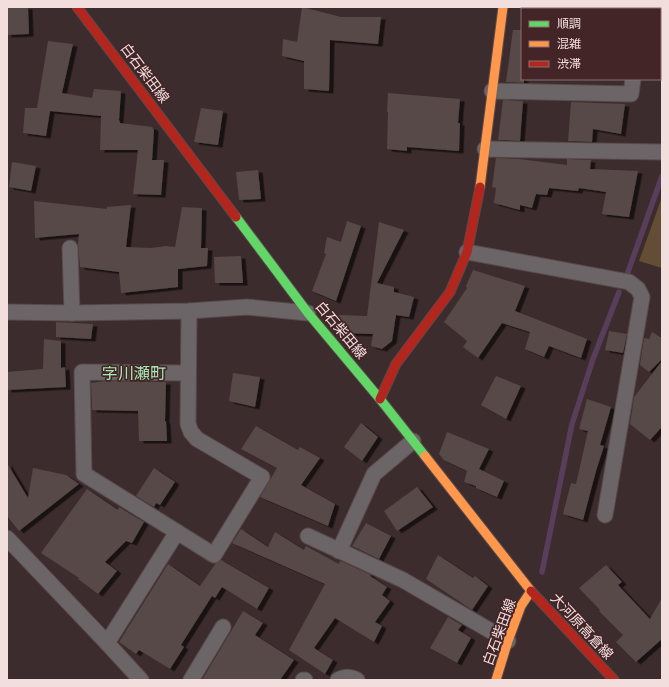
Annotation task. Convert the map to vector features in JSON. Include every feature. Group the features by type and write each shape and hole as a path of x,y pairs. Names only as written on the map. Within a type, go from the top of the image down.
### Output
{"main road":[{"name":"白石柴田線","path":"77,7 308,313 380,399 531,591 521,606 496,680"},
{"path":"380,399 396,364 450,292 467,252 478,199 502,7"},
{"name":"大河原高倉線","path":"531,591 614,680"}],"street":[{"path":"492,91 631,94 633,80"},
{"path":"485,149 662,152"},
{"path":"70,248 72,313"},
{"path":"467,252 629,282 638,289 642,297 605,515"},
{"path":"7,312 72,313 189,311 247,307 308,313"},
{"path":"188,373 82,372 84,474 214,555 262,477 197,439 191,432 188,424 189,311"},
{"path":"339,551 374,474 413,441"},
{"path":"108,643 178,532"},
{"path":"308,536 403,580 508,641"},
{"path":"7,538 108,643 141,680"},
{"path":"191,680 223,627"},
{"path":"338,680 342,677 352,677 357,680"}],"shaded area":[{"path":"662,197 662,268 639,261"}],"building":[{"path":"7,7 28,7 29,34 7,35"},
{"path":"302,7 341,17 381,17 378,44 330,40 329,91 304,89 304,61 282,56 283,39 297,42"},
{"path":"513,30 521,30 521,80 524,80 524,83 506,82"},
{"path":"48,41 73,44 62,93 92,98 94,89 121,91 120,123 152,127 154,130 152,160 164,160 161,195 133,194 138,150 100,150 101,116 50,111 46,136 23,133 25,108 37,108"},
{"path":"388,93 460,99 458,123 460,123 459,151 407,147 407,151 387,149"},
{"path":"503,100 523,101 520,141 498,140"},
{"path":"571,102 625,104 621,134 593,129 592,142 568,141"},
{"path":"201,108 223,111 218,145 194,142"},
{"path":"496,158 519,159 567,165 567,159 591,160 590,169 638,171 629,217 602,214 606,192 579,188 578,191 549,188 547,195 536,194 532,208 520,205 520,210 494,203 496,188 492,187"},
{"path":"12,162 36,166 31,191 9,187"},
{"path":"258,170 261,199 239,200 236,172"},
{"path":"34,201 107,209 107,207 131,205 126,247 175,247 182,207 202,208 201,248 208,248 207,266 178,269 178,287 121,293 119,272 80,267 78,244 79,234 35,238"},
{"path":"347,221 361,226 336,301 312,291 326,254 324,253 327,237 341,242"},
{"path":"379,222 404,230 377,283 394,287 394,292 414,297 409,317 396,315 392,341 382,349 371,346 373,334 341,333 339,315 367,316"},
{"path":"241,256 243,283 215,283 214,257"},
{"path":"473,270 525,286 515,311 587,339 581,358 549,346 544,357 525,349 530,332 502,323 478,358 463,347 467,341 444,322 467,288 466,286"},
{"path":"56,322 93,324 91,339 56,337"},
{"path":"609,331 627,334 623,353 605,350"},
{"path":"652,332 662,338 662,359 649,372 640,365 644,338 649,339"},
{"path":"44,339 61,341 61,368 65,367 66,387 7,390 7,372 43,369"},
{"path":"662,361 662,427 650,440 630,424 634,397"},
{"path":"233,373 260,377 255,407 229,401"},
{"path":"496,376 521,386 506,419 481,405"},
{"path":"105,381 166,382 165,421 167,441 139,441 138,411 92,410 91,383"},
{"path":"587,399 611,407 600,445 604,446 583,520 563,514 571,483 576,484 588,431 579,429"},
{"path":"361,423 378,437 362,461 344,447"},
{"path":"256,426 298,450 300,447 320,458 301,485 335,504 328,526 260,497 277,468 241,449"},
{"path":"447,432 489,449 479,469 504,481 497,497 476,488 476,486 464,482 467,471 444,460 439,454"},
{"path":"7,463 28,498 33,468 66,475 79,484 19,531 7,516"},
{"path":"154,468 175,482 160,505 156,503 154,507 136,496"},
{"path":"417,487 433,507 397,531 384,511"},
{"path":"87,489 118,510 119,507 144,522 132,543 126,541 105,562 117,571 98,594 78,579 79,578 41,553"},
{"path":"366,523 391,536 379,559 352,546"},
{"path":"241,529 268,547 275,532 304,550 306,546 339,564 340,561 343,562 371,575 370,576 387,587 382,595 390,601 375,622 382,626 374,642 335,618 314,648 333,660 325,674 289,650 325,584 232,543"},
{"path":"438,555 473,578 475,576 488,586 472,610 426,579"},
{"path":"221,560 269,588 257,609 222,587 215,598 212,596 181,645 184,647 170,669 139,650 136,654 119,642 168,564 200,586 216,563"},
{"path":"606,565 622,582 618,585 650,619 662,598 662,639 636,662 616,642 623,635 579,588"},
{"path":"243,611 263,623 255,635 294,660 280,680 202,680"},
{"path":"448,617 462,625 458,630 471,638 457,663 430,648"}],"waterway":[{"path":"628,272 662,176"},
{"path":"542,572 572,424 593,359 619,292"}],"traffic: fast":[{"path":"236,217 308,313 380,399 425,456"}],"traffic: slow":[{"path":"480,187 503,7"},
{"path":"425,456 531,591 521,606 496,680"}],"traffic: jam":[{"path":"77,7 236,217"},
{"path":"380,399 396,364 450,292 467,252 480,187"},
{"path":"531,591 614,680"}],"district":[{"name":"字川瀬町","path":"134,373"}]}
